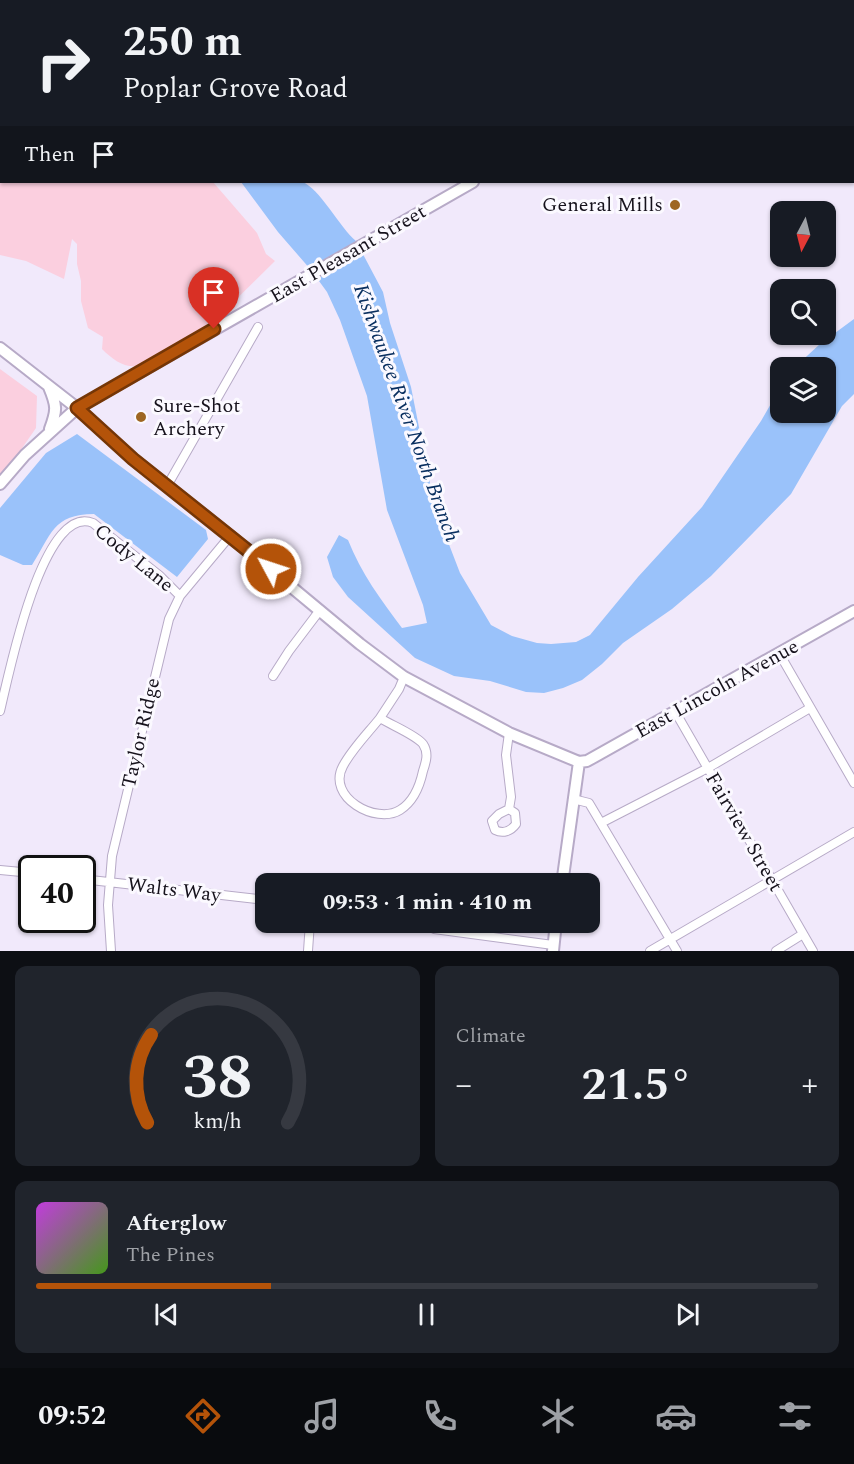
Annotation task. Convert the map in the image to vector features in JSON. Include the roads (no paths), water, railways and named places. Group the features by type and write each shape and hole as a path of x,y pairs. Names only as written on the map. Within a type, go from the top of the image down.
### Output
{"street":[{"name":"East Pleasant Street","path":"0,484 25,455 77,408 471,183"},
{"path":"167,486 258,327"},
{"path":"0,348 77,408 133,459 404,677 509,733 579,762 563,873"},
{"path":"47,384 56,403 56,413 49,432"},
{"name":"Cody Lane","path":"0,711 21,625 38,575 56,544 69,529 80,521 93,523 152,570 180,596"},
{"name":"Taylor Ridge","path":"111,951 108,905 112,856 169,619 180,596 230,536"},
{"path":"273,676 320,610"},
{"name":"East Lincoln Avenue","path":"579,762 587,761 676,713 854,611"},
{"path":"779,653 854,783"},
{"path":"380,718 417,738 427,753 422,777 412,797 401,810 390,814 354,805 346,797 340,783 342,767 380,718 404,677"},
{"path":"601,823 708,768 810,708"},
{"name":"Fairview Street","path":"676,713 813,951"},
{"path":"509,733 506,755 511,797 510,809"},
{"path":"573,799 589,803 677,951"},
{"path":"650,951 854,832"},
{"path":"0,870 18,872"},
{"name":"Walts Way","path":"96,880 255,899"},
{"path":"308,951 309,933"},
{"path":"459,933 553,948 555,933"},
{"path":"776,951 802,934"}],"water":[{"name":"Kishwaukee River North Branch","path":"242,183 304,183 309,185 356,241 383,292 390,323 411,387 435,508 460,573 491,625 512,636 537,643 551,644 576,642 590,635 638,577 702,507 770,405 770,423 832,423 791,494 711,576 672,609 623,643 582,680 544,693 526,692 490,681 454,676 415,658 348,597 333,577 327,557 339,535 348,540 365,575 402,628 427,623 423,605 387,510 367,396 340,320 327,292 278,232"},
{"path":"854,319 854,394 842,406 836,416 836,357 806,357 819,345 836,345 836,332"},
{"path":"77,434 206,530 208,539 177,577 94,514 80,515 61,522 49,536 32,565 23,565 0,555 0,508 46,453"}],"place":[{"name":"General Mills","path":"675,205"},
{"name":"Sure-Shot Archery","path":"141,417"}]}
